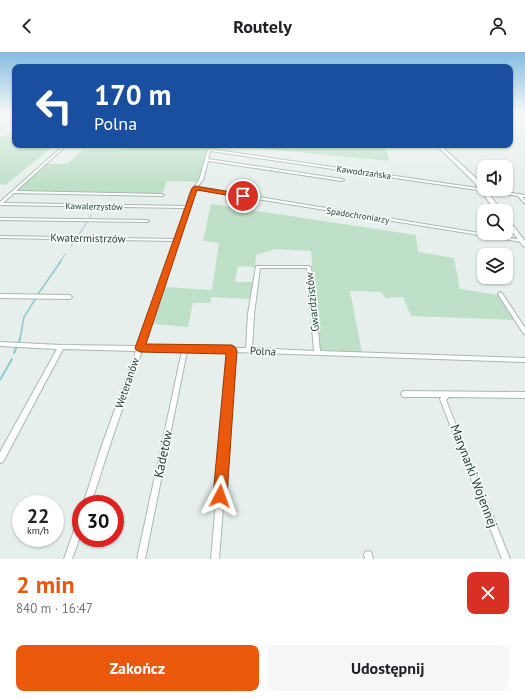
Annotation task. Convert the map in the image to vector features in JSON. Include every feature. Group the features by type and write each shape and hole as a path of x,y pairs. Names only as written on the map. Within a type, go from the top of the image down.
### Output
{"street":[{"path":"0,204 63,148"},
{"path":"441,148 477,184"},
{"name":"Kawodrzańska","path":"209,150 477,189"},
{"name":"Weteranów","path":"90,495 176,240 195,188 201,180 209,150"},
{"path":"207,160 342,180"},
{"path":"289,161 291,172"},
{"name":"Spadochroniarzy","path":"195,188 523,243"},
{"path":"14,192 162,195"},
{"name":"Kawodrzańska","path":"513,194 525,196"},
{"path":"519,195 525,202"},
{"path":"488,196 494,204"},
{"name":"Kawalerzystów","path":"0,204 188,208"},
{"path":"0,219 147,221"},
{"path":"513,229 523,243"},
{"name":"Kwatermistrzów","path":"0,237 176,240"},
{"name":"Gwardzistów","path":"250,351 251,314 258,267 293,266 309,267 317,352"},
{"path":"500,294 525,332"},
{"path":"0,296 70,297"},
{"name":"Polna","path":"0,344 61,347 317,352 479,360 525,360"},
{"path":"0,459 61,347"},
{"name":"Kadetów","path":"141,559 185,349"},
{"path":"215,559 232,350"},
{"path":"404,394 525,395"},
{"name":"Marynarki Wojennej","path":"446,394 443,399 506,559"},
{"path":"68,559 72,547"}],"green space":[{"path":"0,137 12,137 12,148 51,148 5,185 0,184"},
{"path":"122,148 210,148 200,182 167,181 162,195 14,192 44,164 67,164 83,150 120,150"},
{"path":"254,148 386,148 389,161"},
{"path":"211,204 416,235 418,252 454,258 460,289 498,295 514,320 411,316 403,297 386,298 381,292 350,291 362,352 319,350 311,251 276,249 256,255 255,267 238,266 235,282 253,282 251,299 211,297 210,303 193,303 188,327 153,324 165,287 212,290 219,243 203,241"}],"waterway":[{"path":"89,219 91,215"},
{"path":"78,236 87,222"},
{"path":"71,246 75,240"},
{"path":"60,262 65,254"},
{"path":"38,294 61,261"},
{"path":"20,339 24,317 36,298"},
{"path":"19,342 20,338"},
{"path":"14,353 17,346"},
{"path":"0,380 12,359"}],"route":[{"path":"220,496 232,350 140,348 170,263 192,193 195,188 243,196"}]}
